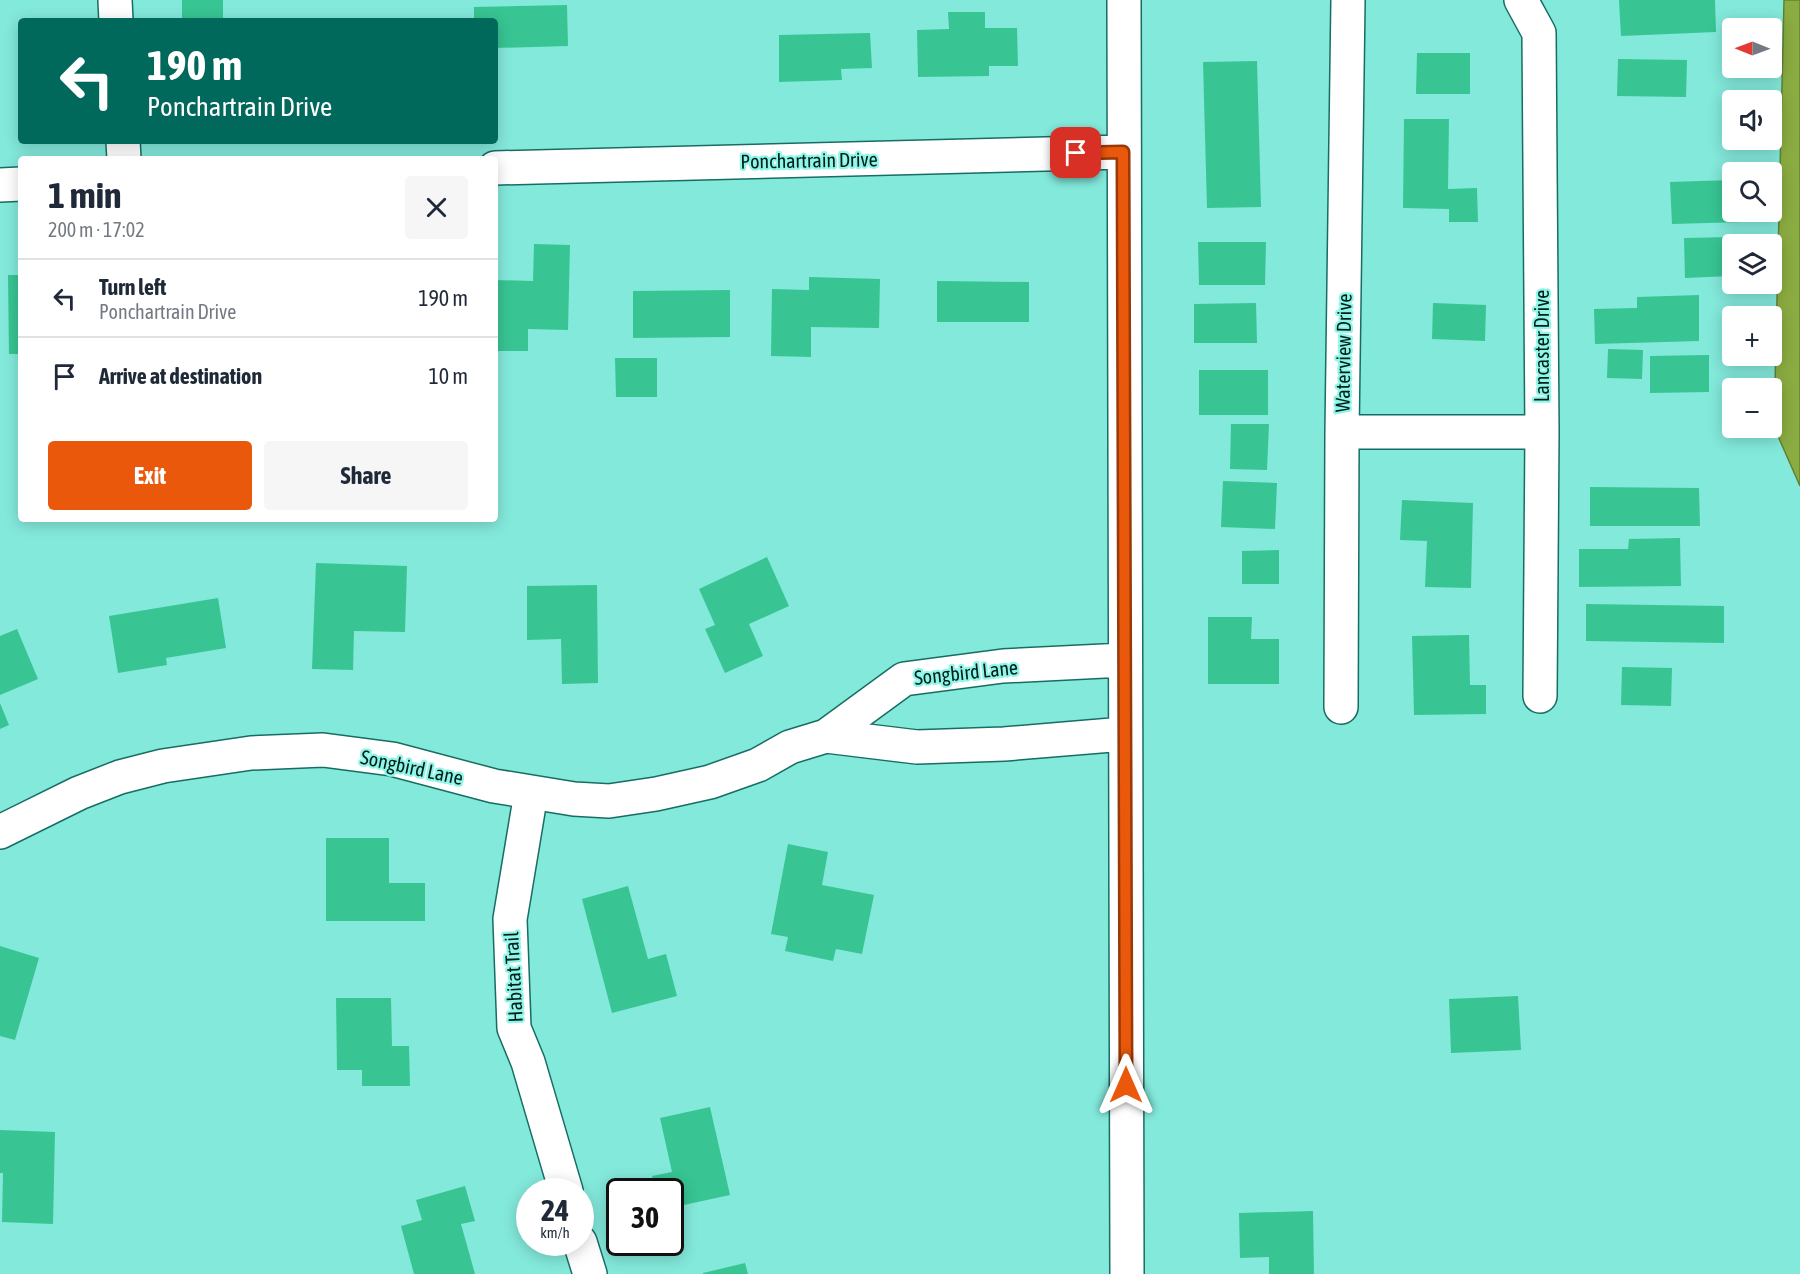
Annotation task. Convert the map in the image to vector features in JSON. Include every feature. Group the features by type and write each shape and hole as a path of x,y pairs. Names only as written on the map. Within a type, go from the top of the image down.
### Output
{"street":[{"path":"115,0 116,18"},
{"path":"1124,0 1127,1274"},
{"name":"Waterview Drive","path":"1341,707 1348,0"},
{"name":"Lancaster Drive","path":"1521,0 1539,33 1542,432 1540,696"},
{"name":"Ponchartrain Drive","path":"498,168 1123,152"},
{"path":"0,185 18,184"},
{"path":"1342,432 1542,432"},
{"name":"Songbird Lane","path":"0,832 79,793 120,777 163,766 251,753 323,750 392,759 494,786 531,793 609,801 656,794 710,782 758,765 790,747 826,736 904,679 1003,666 1124,660"},
{"name":"Songbird Lane","path":"826,736 917,747 1004,744 1125,734"},
{"name":"Habitat Trail","path":"531,793 510,919 514,1028 528,1062 562,1178"},
{"path":"584,1256 590,1274"}],"shaded area":[{"path":"1784,0 1800,0 1800,486 1779,438 1782,438 1782,378 1775,378 1775,366 1782,366 1782,306 1777,306 1777,294 1782,294 1782,234 1779,234 1779,222 1782,222"}],"building":[{"path":"182,0 223,0 223,18 182,18"},
{"path":"1619,0 1715,0 1716,32 1621,36"},
{"path":"567,5 568,46 498,48 498,18 474,18 474,7"},
{"path":"948,12 985,12 985,28 1017,28 1018,66 989,66 989,76 918,77 917,30 949,29"},
{"path":"870,33 872,68 841,69 842,80 779,82 779,35"},
{"path":"1417,53 1470,53 1470,94 1416,94"},
{"path":"1618,59 1687,60 1686,97 1617,96"},
{"path":"1257,61 1261,207 1207,208 1203,62"},
{"path":"1404,119 1449,119 1448,189 1477,188 1478,222 1449,222 1449,209 1403,208"},
{"path":"1722,180 1722,222 1744,222 1672,224 1670,182"},
{"path":"1722,237 1722,276 1685,278 1684,238"},
{"path":"1198,242 1266,242 1265,285 1199,285"},
{"path":"534,244 570,245 568,330 528,329 528,351 498,351 498,280 533,281"},
{"path":"8,275 18,275 18,354 9,354"},
{"path":"809,277 880,279 879,328 811,327 811,357 771,356 772,289 809,290"},
{"path":"937,281 1029,282 1029,322 937,322"},
{"path":"730,290 730,337 633,338 633,291"},
{"path":"1699,295 1699,341 1595,344 1594,309 1637,308 1637,297"},
{"path":"1256,303 1257,343 1194,343 1194,304"},
{"path":"1433,303 1486,305 1485,341 1432,339"},
{"path":"1608,349 1643,350 1642,379 1607,378"},
{"path":"1709,355 1709,392 1650,393 1650,356"},
{"path":"615,358 657,358 657,397 616,397"},
{"path":"1199,370 1268,370 1268,415 1199,415"},
{"path":"1231,424 1269,424 1267,470 1230,469"},
{"path":"1223,481 1277,483 1275,529 1221,527"},
{"path":"1590,487 1699,488 1700,526 1590,526"},
{"path":"1402,500 1473,503 1471,588 1425,587 1427,541 1400,540"},
{"path":"1680,538 1681,586 1579,587 1579,549 1628,549 1629,539"},
{"path":"1279,550 1279,584 1242,584 1242,551"},
{"path":"767,557 789,606 749,624 763,656 725,673 705,629 715,625 699,589"},
{"path":"316,563 407,566 405,632 354,631 353,670 312,669"},
{"path":"597,585 598,683 562,684 561,639 527,640 527,586"},
{"path":"218,598 226,648 166,658 167,665 118,673 109,616"},
{"path":"1586,604 1724,606 1724,643 1586,641"},
{"path":"1208,617 1252,617 1251,639 1279,639 1279,684 1208,684"},
{"path":"17,629 38,679 0,695 0,636"},
{"path":"1469,635 1470,685 1486,685 1486,714 1414,715 1412,636"},
{"path":"1622,667 1672,668 1671,706 1621,705"},
{"path":"0,703 9,725 0,729"},
{"path":"326,838 389,838 389,883 425,883 425,921 326,921"},
{"path":"788,844 828,852 822,885 874,895 862,954 836,949 833,961 785,951 788,937 771,934"},
{"path":"628,886 648,959 666,954 677,996 612,1013 582,899"},
{"path":"0,946 39,958 15,1040 0,1036"},
{"path":"1518,996 1521,1050 1451,1053 1449,999"},
{"path":"336,998 391,998 392,1046 409,1046 410,1086 362,1086 362,1070 337,1070"},
{"path":"710,1107 730,1195 684,1205 684,1178 653,1178 652,1176 672,1172 660,1118"},
{"path":"0,1130 55,1132 53,1224 2,1222 3,1173 0,1173"},
{"path":"465,1186 475,1221 461,1224 475,1274 414,1274 401,1226 422,1220 416,1200"},
{"path":"1313,1211 1314,1274 1269,1274 1269,1257 1240,1258 1239,1213"},
{"path":"745,1263 748,1274 703,1274 703,1273"}],"route":[{"path":"1076,153 1123,152 1126,1085"}]}
